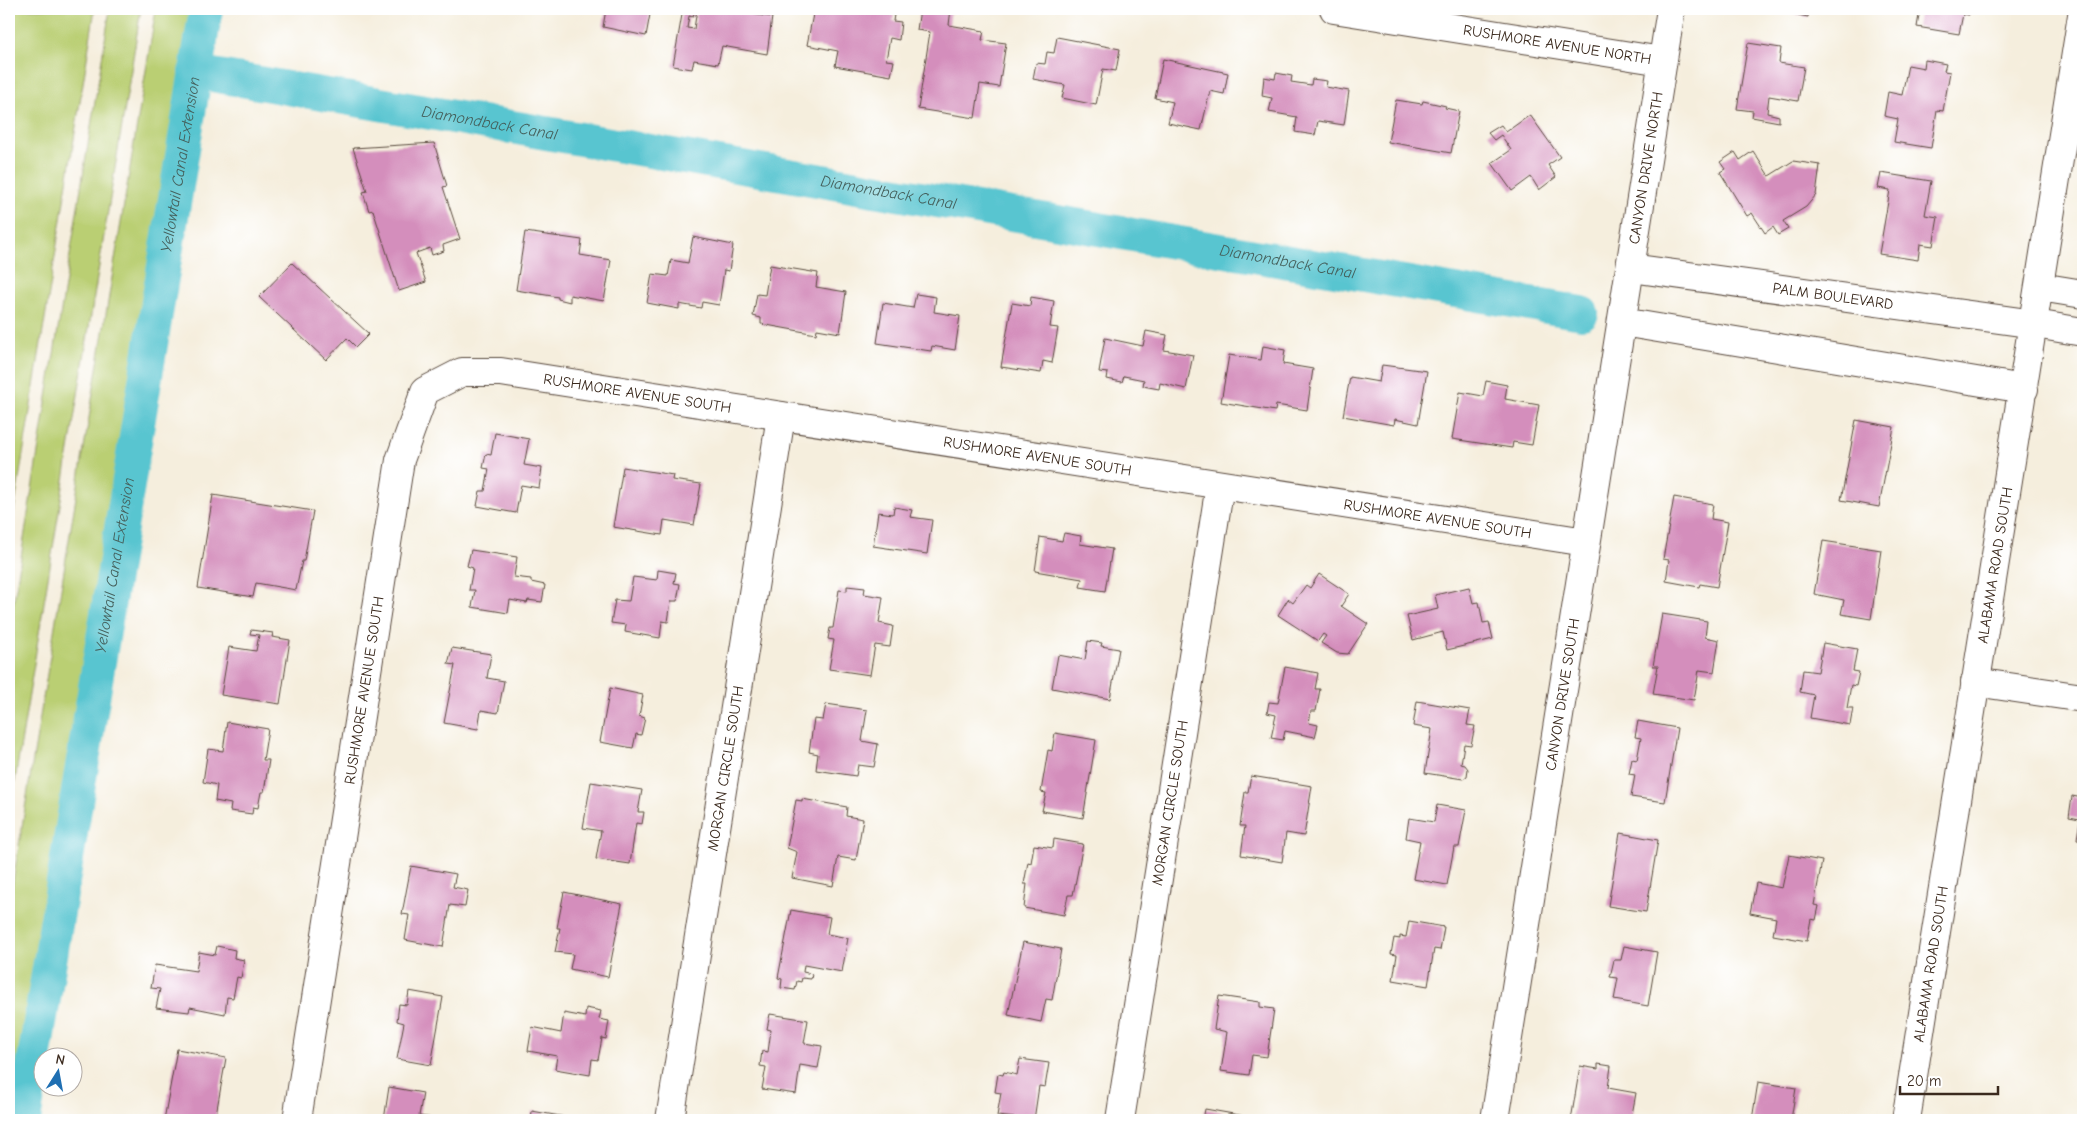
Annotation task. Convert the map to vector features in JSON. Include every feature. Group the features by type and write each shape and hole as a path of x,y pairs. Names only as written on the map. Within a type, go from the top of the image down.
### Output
{"street":[{"name":"RUSHMORE AVENUE NORTH","path":"1334,9 1662,61"},
{"name":"CANYON DRIVE NORTH","path":"1631,268 1671,9"},
{"name":"ALABAMA ROAD SOUTH","path":"1906,1120 1975,682 2035,324 2083,9"},
{"name":"CANYON DRIVE SOUTH","path":"1495,1120 1631,268"},
{"name":"PALM BOULEVARD","path":"1631,268 2083,332"},
{"path":"2040,287 2083,294"},
{"path":"1622,322 2024,389"},
{"name":"RUSHMORE AVENUE SOUTH","path":"297,1120 400,460 425,391 462,372 501,372 1586,542"},
{"name":"MORGAN CIRCLE SOUTH","path":"670,1120 781,416"},
{"name":"MORGAN CIRCLE SOUTH","path":"1120,1120 1220,485"},
{"path":"1975,682 2083,698"}],"green space":[{"path":"9,9 95,9 9,541"},
{"path":"110,9 141,9 9,817 9,631"},
{"path":"156,9 211,9 50,1046 32,1046 32,1096 42,1096 38,1120 9,1120 9,906"}],"building":[{"path":"606,9 651,9 646,36 603,27"},
{"path":"683,9 695,9 693,17 689,16 687,28 694,29 697,9 744,9 743,13 772,17 767,54 722,46 718,64 694,60 692,69 673,66"},
{"path":"814,9 861,9 894,15 893,21 901,22 899,40 890,38 886,60 894,61 891,76 835,66 838,51 807,45"},
{"path":"920,9 951,9 949,25 984,31 982,40 1006,43 999,87 980,84 975,118 918,109 930,32 917,30"},
{"path":"1767,9 1809,9 1808,17"},
{"path":"1920,9 1970,9 1969,15 1963,14 1959,34 1917,27"},
{"path":"1057,37 1120,49 1116,71 1103,69 1096,105 1062,98 1065,85 1033,79 1036,63 1045,64 1047,52 1054,53"},
{"path":"1748,43 1781,48 1779,63 1804,67 1798,101 1769,96 1767,113 1779,116 1779,122 1752,117 1753,111 1737,109"},
{"path":"1163,59 1228,73 1224,94 1210,91 1201,130 1168,123 1173,102 1155,98"},
{"path":"1925,60 1946,64 1944,71 1950,72 1943,111 1937,110 1931,148 1894,142 1898,119 1884,116 1888,92 1902,95 1908,65 1924,68"},
{"path":"1276,73 1292,76 1291,82 1311,85 1312,79 1327,81 1326,87 1349,91 1344,125 1318,121 1315,135 1295,132 1297,117 1269,112 1272,98 1262,96 1264,77 1275,79"},
{"path":"1396,100 1422,104 1423,101 1459,111 1451,153 1388,142"},
{"path":"1530,115 1560,157 1548,165 1556,177 1539,190 1531,177 1512,191 1492,163 1511,150 1501,135 1494,140 1488,133 1501,125 1506,132"},
{"path":"434,143 447,186 443,187 460,239 443,245 444,251 432,255 430,248 416,253 426,282 399,291 373,210 369,211 363,192 367,191 353,148"},
{"path":"1753,151 1769,176 1793,161 1820,165 1816,195 1806,207 1783,221 1788,229 1778,235 1773,227 1765,233 1752,213 1747,216 1720,172 1725,169 1720,162 1735,152 1740,160"},
{"path":"1881,173 1931,181 1925,215 1938,217 1933,246 1920,244 1918,260 1879,254 1890,190 1878,188"},
{"path":"525,232 582,240 580,255 611,260 604,301 570,295 570,302 558,299 558,297 516,290"},
{"path":"693,237 733,245 729,271 724,270 719,305 702,302 701,308 679,304 679,309 647,303 652,274 668,276 671,260 688,263"},
{"path":"292,263 369,334 356,347 347,338 326,360 259,297"},
{"path":"770,265 818,273 816,287 846,292 840,333 817,329 816,334 761,324 761,318 753,316 757,294 765,295"},
{"path":"916,294 936,297 934,312 960,316 955,350 932,346 931,351 877,343 883,303 913,308"},
{"path":"1031,297 1054,301 1050,327 1058,328 1052,363 1043,361 1041,373 1001,367 1012,303 1030,306"},
{"path":"1146,331 1167,335 1164,350 1193,355 1186,389 1160,383 1159,389 1143,386 1144,380 1124,376 1122,382 1107,379 1108,373 1099,372 1105,338 1143,346"},
{"path":"1263,346 1285,350 1283,364 1313,369 1307,410 1276,405 1275,411 1221,402 1229,355 1261,360"},
{"path":"1382,365 1427,371 1418,424 1395,419 1394,425 1343,416 1350,377 1379,382"},
{"path":"1486,381 1507,385 1505,399 1539,405 1532,445 1513,442 1512,448 1452,439 1460,392 1483,396"},
{"path":"1856,420 1894,427 1879,507 1841,500"},
{"path":"495,433 529,439 524,465 542,468 539,488 521,485 516,513 477,506 480,491 485,491 489,469 483,468 486,454 491,455"},
{"path":"623,467 673,475 672,480 701,484 694,525 664,520 662,535 613,527"},
{"path":"213,495 313,511 304,561 302,561 296,590 256,583 253,597 198,588"},
{"path":"1674,497 1713,504 1711,519 1728,522 1717,587 1700,584 1699,587 1666,581 1669,560 1663,559"},
{"path":"894,507 912,510 910,517 932,520 927,554 873,546 878,512 893,514"},
{"path":"1064,533 1081,536 1080,544 1112,549 1105,591 1080,587 1082,579 1035,571 1040,537 1062,541"},
{"path":"1823,541 1881,550 1871,619 1841,614 1844,600 1814,594"},
{"path":"471,550 517,557 514,577 531,579 531,582 545,585 542,602 528,600 527,603 510,600 508,613 472,607 475,590 469,590 473,568 467,566"},
{"path":"658,570 676,573 674,583 680,584 677,601 671,601 668,622 662,621 660,638 625,632 626,625 611,623 615,600 629,601 633,577 657,580"},
{"path":"1319,574 1349,594 1341,606 1368,624 1348,654 1337,653 1321,643 1326,636 1323,634 1318,641 1278,615 1288,599 1293,603 1306,585 1310,588"},
{"path":"847,586 865,588 864,594 883,597 879,623 893,626 890,647 875,645 870,675 829,669 834,640 828,639 830,628 833,628 839,590 847,591"},
{"path":"1469,587 1473,603 1479,602 1483,623 1489,622 1493,639 1447,650 1443,632 1413,640 1407,616 1438,609 1435,595"},
{"path":"1662,614 1707,621 1705,637 1719,640 1714,672 1699,670 1694,700 1653,694 1658,666 1653,666"},
{"path":"251,630 273,633 272,637 290,640 280,704 221,695 229,647 256,651 259,635 250,634"},
{"path":"1088,641 1102,643 1101,646 1119,649 1110,699 1052,688 1058,655 1085,660"},
{"path":"1823,643 1857,649 1853,671 1859,672 1856,686 1851,685 1847,708 1853,708 1850,725 1810,718 1814,695 1800,692 1803,670 1818,672"},
{"path":"452,648 491,654 487,678 504,681 498,713 481,710 478,729 444,723 455,665 448,664"},
{"path":"1285,667 1318,673 1315,689 1320,689 1316,711 1311,711 1309,723 1318,725 1315,737 1285,731 1283,740 1271,738 1276,715 1267,713 1269,702 1278,703"},
{"path":"610,688 643,695 639,716 645,718 641,735 636,734 633,748 600,742"},
{"path":"1417,701 1470,710 1467,725 1475,726 1471,745 1464,744 1461,764 1465,765 1468,769 1467,776 1463,779 1425,773 1432,729 1413,726"},
{"path":"826,704 867,710 862,741 878,744 874,767 858,765 856,776 816,770 818,754 809,752 814,719 823,720"},
{"path":"1638,721 1677,728 1665,802 1631,797 1635,775 1629,774 1632,759 1637,760 1641,738 1635,737"},
{"path":"227,722 268,729 263,760 269,760 264,792 261,792 258,808 253,807 252,814 230,811 231,804 215,801 217,785 203,782 208,749 223,751"},
{"path":"1055,733 1096,740 1083,818 1042,811 1046,793 1041,792 1048,750 1052,751"},
{"path":"1251,776 1312,786 1304,836 1286,833 1282,862 1241,855 1245,826 1240,826 1245,792 1248,792"},
{"path":"591,782 642,790 638,812 644,812 642,824 636,823 630,864 596,859 601,831 583,828"},
{"path":"2072,796 2083,798 2083,840 2077,839 2080,819 2069,817"},
{"path":"802,799 847,807 846,816 863,819 856,860 838,857 833,886 792,878 797,852 787,848 796,800 802,801"},
{"path":"1437,805 1466,810 1459,847 1454,847 1447,885 1413,879 1420,841 1406,838 1409,818 1434,822"},
{"path":"1620,833 1658,840 1646,912 1608,906"},
{"path":"1054,839 1083,844 1073,895 1068,895 1064,915 1024,908 1027,884 1024,884 1028,862 1031,863 1034,845 1053,848"},
{"path":"1789,855 1822,861 1814,905 1819,906 1816,920 1811,919 1807,941 1773,935 1776,918 1750,913 1756,883 1782,888"},
{"path":"411,866 456,874 453,887 468,890 465,907 450,905 443,947 405,940 409,915 402,914"},
{"path":"564,892 622,904 608,977 570,969 573,954 555,952 560,928 557,928"},
{"path":"791,910 830,917 827,934 848,938 842,972 804,965 803,972 812,974 811,979 802,978 801,982 797,981 795,990 781,988 782,979 778,978"},
{"path":"1409,921 1444,927 1440,950 1434,949 1428,986 1393,980 1397,955 1391,954 1394,938 1406,937"},
{"path":"1023,942 1061,949 1052,1000 1046,999 1041,1022 1008,1015"},
{"path":"217,946 235,950 234,958 244,960 241,978 237,977 233,998 227,997 225,1014 190,1007 189,1012 156,1008 160,989 151,988 155,965 196,971 199,952 215,955"},
{"path":"1624,946 1657,952 1648,1006 1614,1000 1618,978 1610,977 1614,960 1621,960"},
{"path":"409,991 443,997 431,1065 397,1059 404,1023 397,1021 399,1004 407,1005"},
{"path":"1219,996 1260,1002 1260,1007 1274,1009 1267,1057 1252,1055 1249,1075 1221,1071 1227,1032 1214,1029"},
{"path":"586,1008 601,1011 599,1019 609,1021 606,1039 602,1038 598,1060 592,1059 590,1075 555,1069 557,1056 528,1051 532,1027 561,1033 564,1013 585,1017"},
{"path":"770,1014 808,1020 804,1043 822,1046 818,1068 800,1065 796,1094 762,1089 766,1067 760,1066 762,1051 768,1052 771,1030 767,1029"},
{"path":"177,1049 226,1058 215,1120 164,1120"},
{"path":"1020,1059 1049,1063 1045,1087 1039,1086 1034,1120 997,1116 1001,1093 995,1092 998,1074 1003,1075 1004,1072 1017,1075"},
{"path":"1598,1064 1611,1066 1608,1088 1636,1093 1631,1120 1571,1120 1580,1066 1598,1069"},
{"path":"1758,1082 1796,1088 1791,1120 1752,1120"},
{"path":"389,1087 423,1093 419,1116 434,1118 434,1120 384,1120"},
{"path":"1205,1109 1245,1116 1244,1120 1203,1120"},
{"path":"532,1111 577,1119 577,1120 531,1120"}],"waterway":[{"name":"Yellowtail Canal Extension","path":"24,1120 206,9"},
{"name":"Diamondback Canal","path":"195,72 1582,313"}]}
